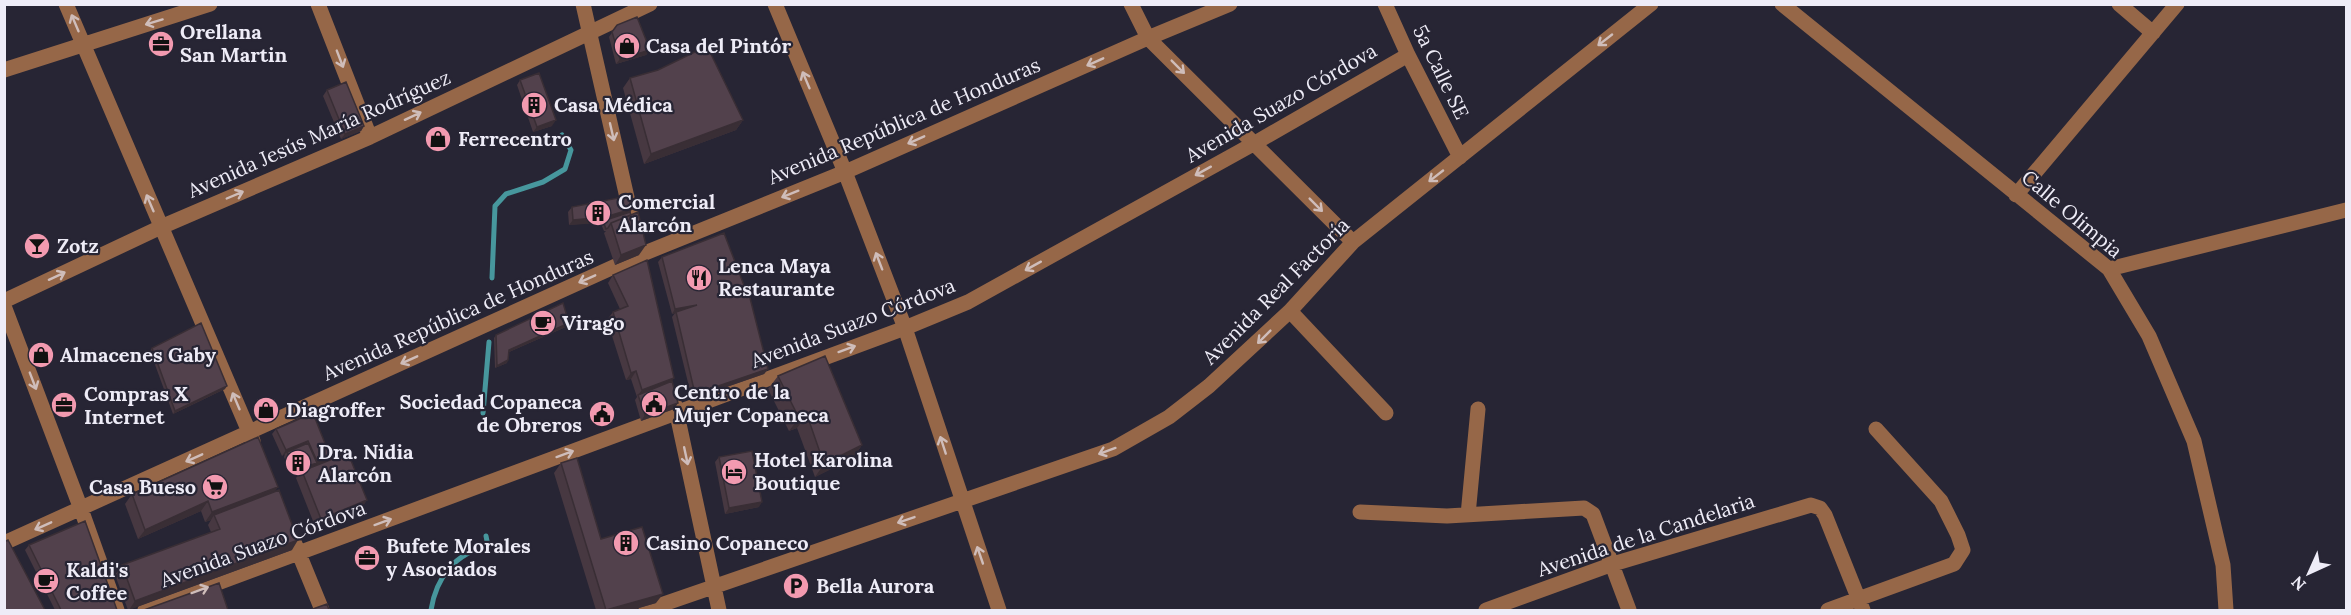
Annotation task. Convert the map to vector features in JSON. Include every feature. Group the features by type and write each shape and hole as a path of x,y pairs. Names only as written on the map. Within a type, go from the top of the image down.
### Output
{"street":[{"path":"66,4 259,454"},
{"path":"4,70 210,4"},
{"path":"318,4 370,137"},
{"path":"583,4 639,249"},
{"name":"Avenida Jesús María Rodríguez","path":"4,301 161,227 370,137 650,4"},
{"path":"775,4 905,328 999,610"},
{"path":"1131,4 1148,38 1353,242"},
{"name":"Avenida República de Honduras","path":"6,547 81,509 639,249 844,172 1230,4"},
{"name":"5a Calle SE","path":"1385,4 1460,157"},
{"name":"Avenida Real Factoría","path":"646,610 1113,449 1141,434 1209,386 1290,311 1353,242 1651,4"},
{"name":"Calle Olimpia","path":"1782,4 2109,269 2149,336 2194,441 2223,565 2226,610"},
{"path":"2119,4 2153,33"},
{"path":"2016,195 2177,4"},
{"name":"Avenida Suazo Córdova","path":"145,610 905,328 968,302 1255,143 1408,55"},
{"path":"2109,269 2346,210"},
{"path":"4,306 117,610"},
{"path":"1290,311 1386,413"},
{"path":"672,391 719,610"},
{"path":"1468,514 1478,409"},
{"path":"1828,610 1860,605 1954,564 1963,550 1941,501 1876,429"},
{"name":"Avenida de la Candelaria","path":"1486,610 1613,564 1811,505 1820,508 1825,515 1860,605"},
{"path":"1360,512 1447,516 1584,508 1593,514 1629,610"},
{"path":"290,531 322,610"}],"building":[{"name":"Casa del Pintór","path":"637,17 650,50 620,59 612,32 617,25"},
{"path":"707,46 743,120 651,154 630,78 658,70"},
{"name":"Casa Médica","path":"539,73 556,120 537,127 520,80"},
{"path":"346,82 364,126 345,134 327,90"},
{"name":"Comercial Alarcón","path":"628,196 632,209 605,217 573,220 572,207"},
{"path":"630,212 631,215 611,223 606,229 603,221"},
{"path":"638,212 646,245 621,255 611,223"},
{"path":"724,233 745,288 724,296 748,290 768,369 695,394 676,312 697,305 675,309 662,257"},
{"path":"647,260 674,378 642,390 636,371 631,373 613,312 628,306 613,275"},
{"path":"563,303 569,323 509,350 508,360 497,366 496,335"},
{"path":"201,323 227,386 175,411 152,348"},
{"path":"825,356 862,445 824,464 807,415 799,418 778,376"},
{"name":"Centro de la Mujer Copaneca","path":"672,381 678,403 645,415 638,395"},
{"path":"313,413 330,456 317,461 308,441 286,450 276,429"},
{"name":"Casa Bueso","path":"258,437 278,487 212,512 208,501 145,530 132,494"},
{"name":"Dra. Nidia Alarcón","path":"308,443 317,463 295,470 287,452"},
{"path":"752,451 762,502 729,508 719,457"},
{"path":"348,453 367,500 321,519 302,471"},
{"name":"Casino Copaneco","path":"577,458 601,539 642,527 663,594 606,610 561,463"},
{"path":"279,490 298,540 135,601 122,565 220,529 214,515"},
{"path":"85,521 117,610 61,610 29,545"},
{"path":"8,540 45,610 4,610 4,542"},
{"path":"219,583 228,610 144,610"},
{"path":"327,604 329,610 310,610"}],"waterway":[{"path":"492,278 495,206 506,194 543,182 565,169 571,150 562,135"},
{"path":"483,413 489,342"},
{"path":"431,610 437,587 449,569 466,554 488,546 486,536"}],"place":[{"name":"Orellana San Martin","path":"161,44"},
{"name":"Casa del Pintór","path":"627,46"},
{"name":"Casa Médica","path":"534,105"},
{"name":"Ferrecentro","path":"438,139"},
{"name":"Comercial Alarcón","path":"598,213"},
{"name":"Zotz","path":"37,246"},
{"name":"Lenca Maya Restaurante","path":"699,278"},
{"name":"Virago","path":"543,323"},
{"name":"Almacenes Gaby","path":"41,355"},
{"name":"Centro de la Mujer Copaneca","path":"654,404"},
{"name":"Compras X Internet","path":"64,405"},
{"name":"Diagroffer","path":"266,410"},
{"name":"Sociedad Copaneca de Obreros","path":"602,414"},
{"name":"Dra. Nidia Alarcón","path":"298,463"},
{"name":"Hotel Karolina Boutique","path":"734,472"},
{"name":"Casa Bueso","path":"215,487"},
{"name":"Casino Copaneco","path":"626,543"},
{"name":"Bufete Morales y Asociados","path":"367,558"},
{"name":"Kaldi's Coffee","path":"46,581"},
{"name":"Bella Aurora","path":"796,586"}]}
